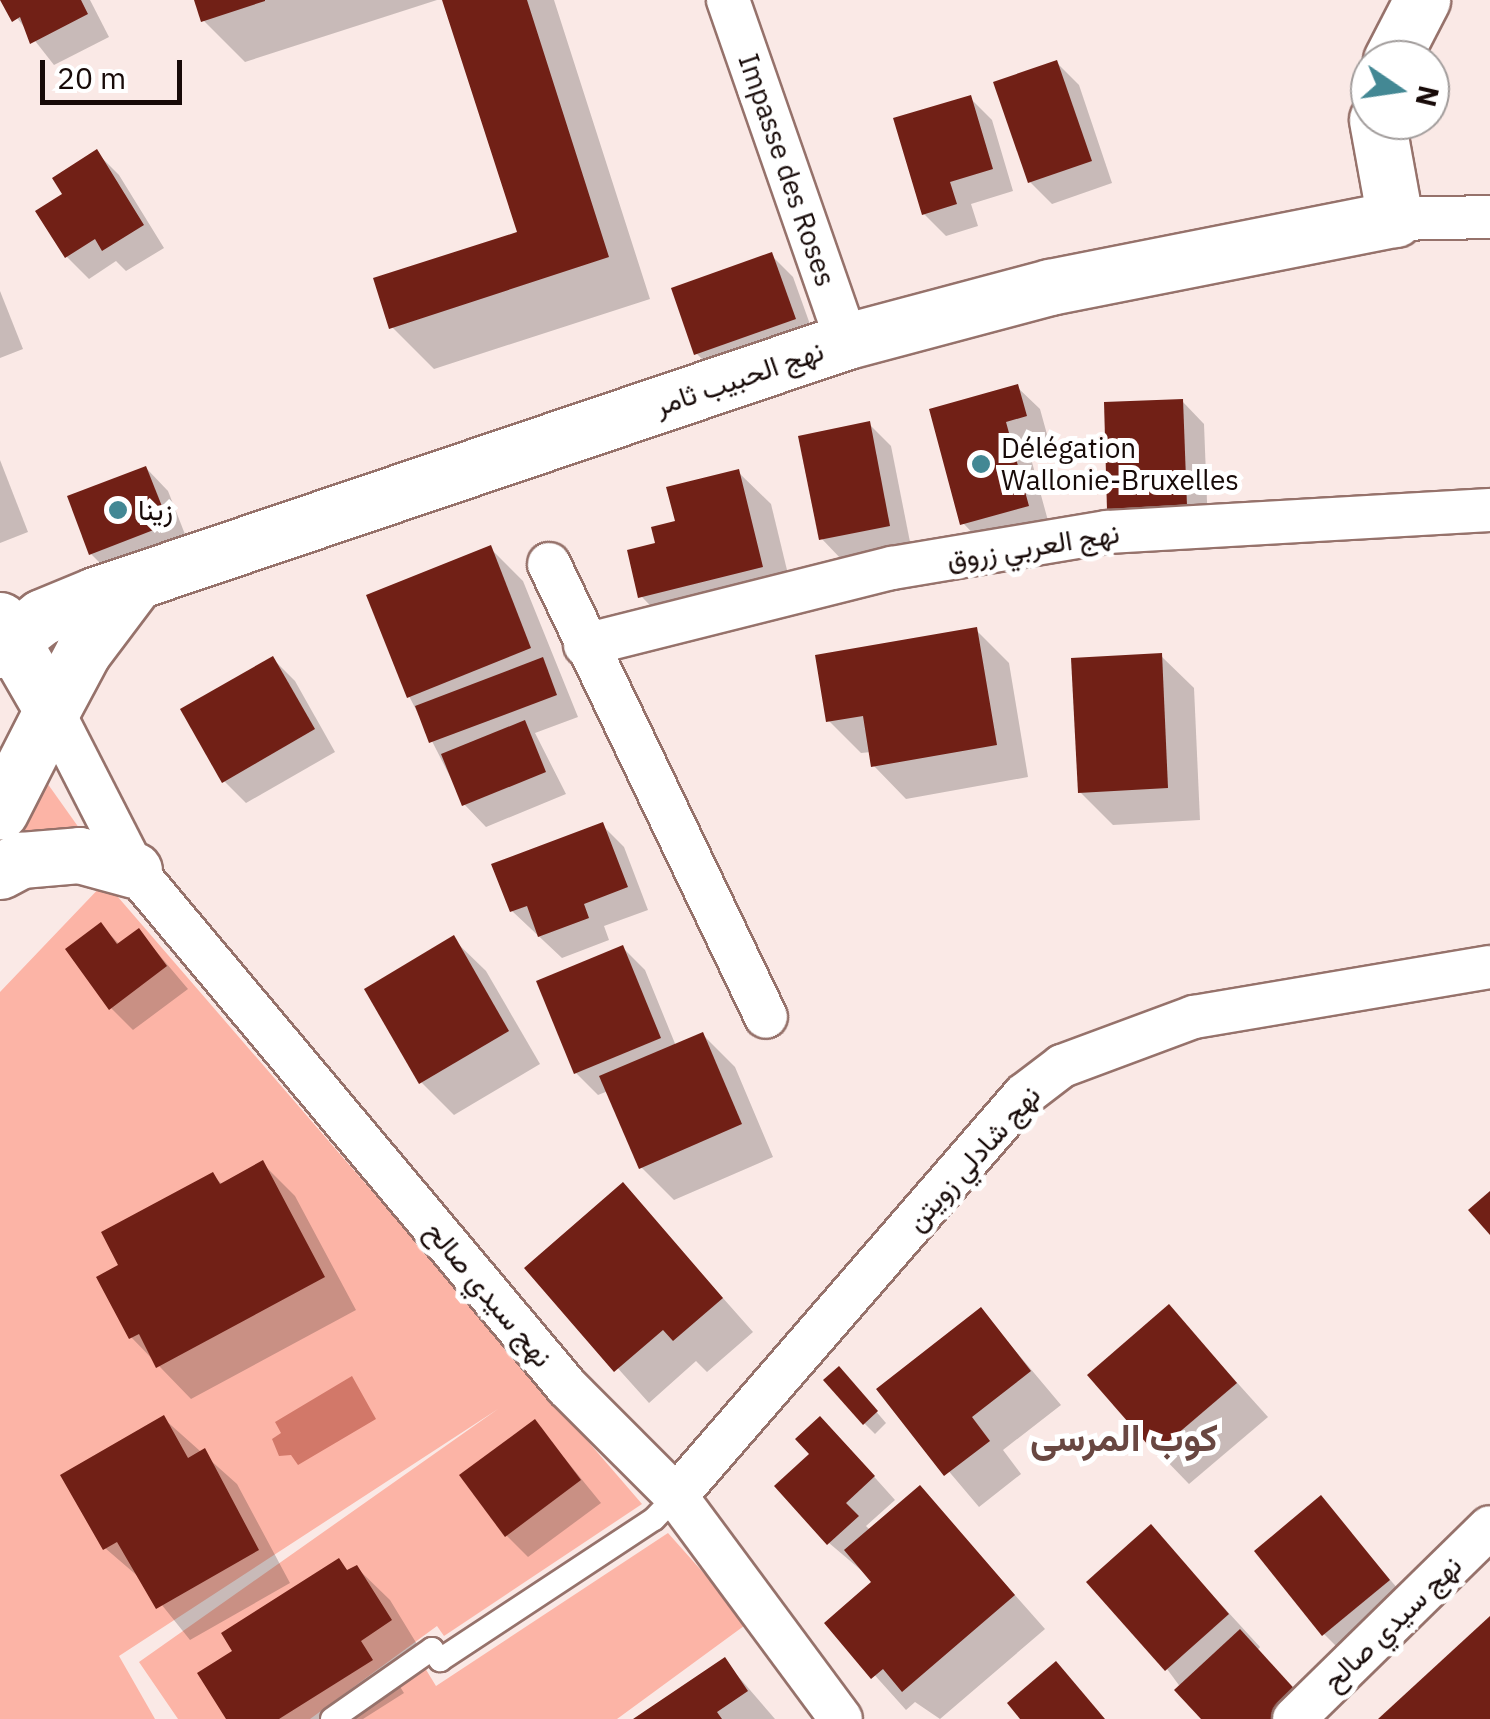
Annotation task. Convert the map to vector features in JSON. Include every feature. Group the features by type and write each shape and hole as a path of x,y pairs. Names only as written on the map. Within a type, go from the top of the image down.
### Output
{"street":[{"name":"Impasse des Roses","path":"728,0 847,341"},
{"path":"1401,40 1422,0"},
{"path":"1381,140 1395,219"},
{"name":"نهج الحبيب ثامر","path":"52,710 4,635 67,606 135,582 847,341 1106,274 1395,219 1490,217"},
{"name":"نهج العربي زروق","path":"585,645 892,568 1107,532 1490,510"},
{"path":"548,564 766,1018"},
{"path":"0,812 83,652 135,582"},
{"name":"نهج سيدي صالح","path":"52,710 134,870 567,1387 676,1496 841,1719"},
{"path":"0,871 21,860 79,856 134,870"},
{"name":"نهج شادلي زويتن","path":"676,1496 1024,1095 1062,1066 1194,1017 1490,967"},
{"name":"نهج سيدي صالح","path":"1294,1719 1490,1527"}],"lane":[{"path":"332,1719 432,1648 440,1660 654,1519 676,1496"}],"shaded area":[{"path":"40,773 89,842 8,844"},
{"path":"105,882 642,1504 444,1636 437,1626 310,1719 178,1719 139,1662 498,1409 119,1656 155,1719 0,1719 0,992"},
{"path":"352,1376 376,1419 298,1465 291,1455 279,1456 272,1439 281,1433 275,1422"},
{"path":"668,1533 748,1623 617,1719 354,1719 425,1668 436,1686"}],"building":[{"path":"0,0 81,0 88,14 30,44 20,17 12,22"},
{"path":"194,0 265,0 265,1 201,22"},
{"path":"442,0 527,0 609,257 389,329 373,278 517,232"},
{"path":"1057,60 1092,161 1028,183 993,82"},
{"path":"971,95 993,169 950,182 957,204 922,215 893,118"},
{"path":"97,149 144,225 102,251 95,239 65,258 35,211 62,194 52,178"},
{"path":"772,252 796,319 694,355 671,288"},
{"name":"Délégation Wallonie-Bruxelles","path":"1018,384 1027,416 1006,422 1029,506 960,525 929,409"},
{"name":"Délégation Wallonie-Bruxelles","path":"1183,399 1187,506 1107,510 1104,402"},
{"path":"870,421 890,526 819,540 798,436"},
{"name":"زينا","path":"146,466 169,524 89,555 67,496"},
{"path":"739,469 763,567 638,598 627,550 655,543 651,527 675,521 666,487"},
{"path":"491,545 531,648 407,698 366,595"},
{"path":"977,627 997,745 871,767 863,716 826,722 815,655"},
{"path":"1162,653 1168,788 1078,793 1071,658"},
{"path":"273,656 315,729 222,783 180,709"},
{"path":"543,657 557,695 429,743 415,706"},
{"path":"525,720 546,772 462,806 441,754"},
{"path":"603,822 628,887 584,904 589,918 538,937 527,906 510,912 491,864"},
{"path":"101,922 117,944 139,928 167,966 109,1010 65,949"},
{"path":"454,935 509,1031 419,1084 364,989"},
{"path":"623,945 661,1038 574,1074 536,981"},
{"path":"703,1032 742,1124 639,1169 599,1076"},
{"path":"263,1160 325,1277 156,1368 139,1334 129,1339 96,1277 118,1265 101,1232 213,1172 220,1184"},
{"path":"623,1182 723,1298 673,1341 663,1330 614,1372 524,1268"},
{"path":"1490,1191 1490,1235 1468,1210"},
{"path":"1169,1304 1237,1383 1155,1453 1087,1375"},
{"path":"981,1307 1031,1371 972,1417 990,1441 944,1476 876,1389"},
{"path":"839,1366 878,1411 863,1425 823,1380"},
{"path":"164,1415 188,1458 205,1448 259,1550 156,1609 117,1542 103,1550 60,1475"},
{"path":"820,1416 875,1476 846,1503 859,1516 827,1545 774,1486 809,1454 795,1439"},
{"path":"535,1419 581,1480 505,1537 459,1475"},
{"path":"920,1485 1015,1595 902,1692 883,1669 871,1679 824,1623 871,1582 844,1550"},
{"path":"1321,1495 1390,1580 1322,1636 1254,1551"},
{"path":"1151,1524 1229,1614 1165,1671 1086,1582"},
{"path":"339,1558 347,1570 357,1565 392,1620 361,1641 373,1660 279,1719 226,1719 197,1673 232,1651 221,1633"},
{"path":"1490,1616 1490,1719 1378,1719"},
{"path":"1240,1629 1300,1695 1274,1719 1201,1719 1174,1690"},
{"path":"725,1657 748,1691 717,1712 722,1719 633,1719"},
{"path":"1056,1661 1105,1719 1020,1719 1007,1703"}],"place":[{"name":"Délégation Wallonie-Bruxelles","path":"981,464"},
{"name":"زينا","path":"118,510"}],"district":[{"name":"كوب المرسى","path":"1124,1437"}]}
